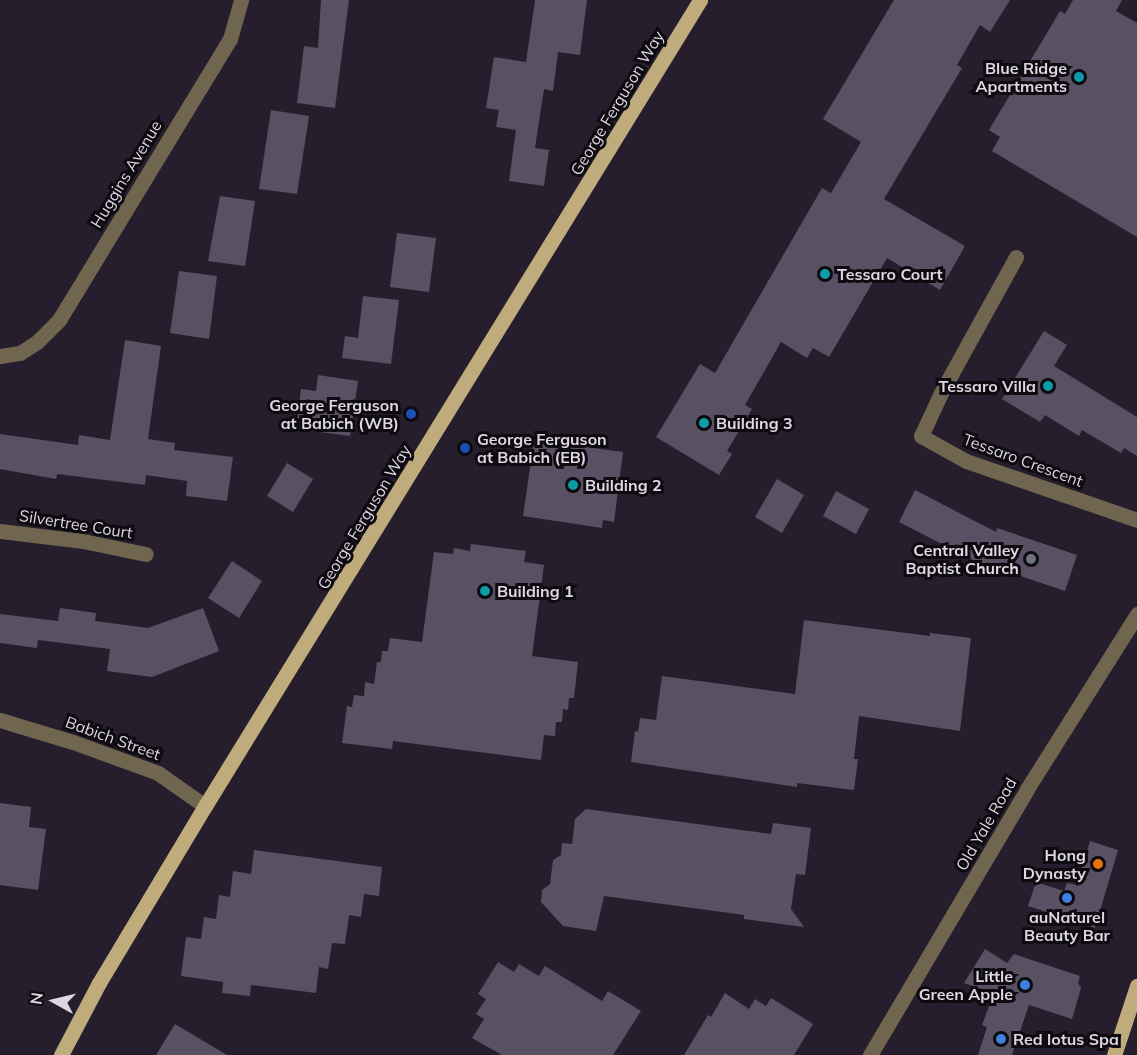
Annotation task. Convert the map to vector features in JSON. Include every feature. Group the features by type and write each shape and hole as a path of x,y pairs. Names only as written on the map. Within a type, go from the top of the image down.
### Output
{"main road":[{"name":"George Ferguson Way","path":"61,1055 99,983 205,806 274,698 700,0"},
{"path":"1114,1055 1137,986"}],"street":[{"name":"Huggins Avenue","path":"0,356 20,353 37,342 59,320 230,39 241,0"},
{"name":"Tessaro Crescent","path":"1016,257 941,393 921,436 966,461 1137,520"},
{"name":"Silvertree Court","path":"0,531 83,541 146,554"},
{"name":"Old Yale Road","path":"870,1055 1027,789 1137,614"},
{"name":"Babich Street","path":"0,720 137,764 158,773 205,806"}],"building":[{"path":"321,0 349,0 335,108 297,103 304,46 318,48"},
{"path":"535,0 587,0 580,55 558,52 553,91 544,89 535,148 549,150 544,186 509,181 516,130 496,127 499,110 486,108 494,57 526,62"},
{"path":"894,0 1010,0 990,32 980,25 957,65 962,68 884,199 965,246 940,290 887,258 829,357 813,348 807,358 781,342 745,405 752,409 727,451 732,454 719,475 656,437 700,364 715,373 822,188 831,193 861,142 823,119"},
{"name":"Blue Ridge Apartments","path":"1073,0 1122,0 1116,11 1137,23 1137,237 992,151 1000,137 989,130 1060,11 1065,14"},
{"path":"271,110 309,116 297,194 259,189"},
{"path":"220,196 255,201 245,266 208,261"},
{"path":"397,233 436,238 429,292 390,287"},
{"path":"179,271 217,276 209,339 170,333"},
{"path":"363,296 399,300 391,364 342,358 345,336 358,338"},
{"name":"Tessaro Villa","path":"1044,331 1067,345 1054,366 1137,417 1137,456 1124,448 1121,453 1082,430 1079,436 1045,415 1040,422 1002,399"},
{"path":"125,340 161,346 148,439 175,443 174,450 233,457 227,501 186,496 187,481 146,475 145,485 57,474 56,479 0,469 0,434 78,445 79,435 110,440"},
{"path":"318,375 358,381 350,436 296,429 301,389 316,391"},
{"name":"Building 2","path":"534,440 623,452 614,522 603,520 602,528 523,516"},
{"path":"287,463 313,479 293,512 267,496"},
{"path":"777,479 804,495 782,533 755,517"},
{"path":"915,490 996,532 997,528 1077,555 1065,591 973,560 899,522"},
{"path":"836,491 869,509 856,534 823,516"},
{"path":"471,544 526,551 524,562 544,565 532,656 578,662 574,698 569,698 568,710 563,709 562,722 556,722 555,736 544,735 541,760 393,741 392,749 342,743 347,706 352,707 354,695 364,696 365,682 374,684 377,662 381,662 382,651 388,651 390,638 422,642 434,552 453,554 454,548 470,551"},
{"path":"232,561 262,581 239,618 208,598"},
{"path":"60,608 96,613 95,621 148,628 203,608 219,651 152,677 107,671 110,649 38,640 37,648 0,643 0,614 58,621"},
{"path":"804,620 930,636 930,633 971,638 960,731 859,716 854,759 858,759 854,790 797,783 797,787 631,762 635,731 638,732 640,718 656,720 662,676 795,694"},
{"path":"0,803 31,807 29,827 46,829 38,890 0,885"},
{"path":"586,809 771,834 773,823 811,828 805,875 796,874 791,909 804,927 744,919 744,915 604,896 596,931 563,926 541,902 542,890 550,884 553,860 561,855 562,843 572,844 575,819"},
{"name":"auNaturel Beauty Bar","path":"1090,841 1118,850 1095,928 1028,906 1036,882 1064,891 1067,883 1077,885"},
{"path":"254,850 382,867 379,896 364,894 361,917 349,915 345,944 332,943 328,969 319,967 316,993 251,985 250,996 222,993 223,982 181,976 186,937 201,939 204,917 216,919 219,895 230,897 233,871 251,874"},
{"name":"Little Green Apple","path":"985,949 1007,963 1014,954 1080,976 1078,983 1081,988 1072,1019 1029,1005 1012,1055 978,1055 987,1027 982,1025 994,993 964,983"},
{"path":"498,962 514,972 519,964 539,976 545,966 602,1001 608,991 641,1011 613,1055 502,1055 472,1038 484,1019 476,1014 486,999 478,994"},
{"path":"725,993 749,1009 755,999 766,1006 771,998 813,1024 794,1055 684,1055 708,1015 711,1017"},
{"path":"175,1024 227,1055 156,1055"}],"place":[{"name":"Blue Ridge Apartments","path":"1079,77"},
{"name":"Tessaro Court","path":"825,274"},
{"name":"Tessaro Villa","path":"1048,386"},
{"name":"George Ferguson at Babich (WB)","path":"411,414"},
{"name":"Building 3","path":"704,423"},
{"name":"George Ferguson at Babich (EB)","path":"465,448"},
{"name":"Building 2","path":"573,485"},
{"name":"Central Valley Baptist Church","path":"1031,559"},
{"name":"Building 1","path":"485,591"},
{"name":"Hong Dynasty","path":"1098,864"},
{"name":"auNaturel Beauty Bar","path":"1067,898"},
{"name":"Little Green Apple","path":"1025,985"},
{"name":"Red lotus Spa","path":"1001,1039"}]}
